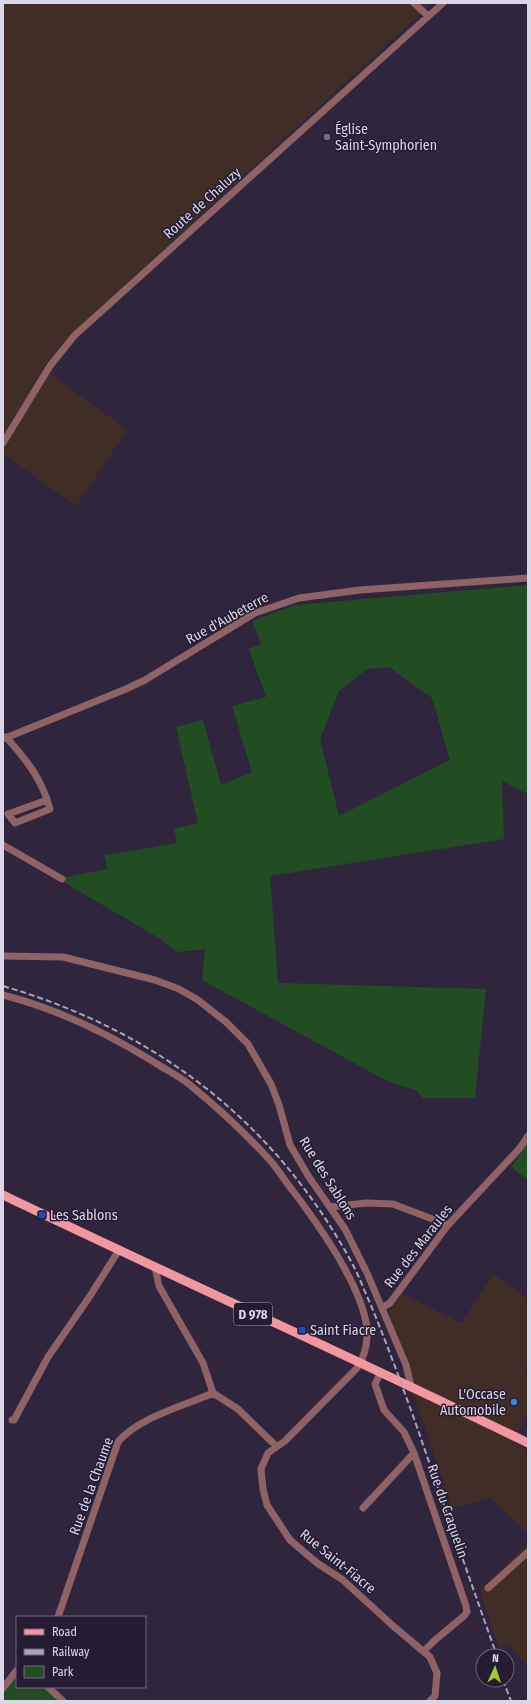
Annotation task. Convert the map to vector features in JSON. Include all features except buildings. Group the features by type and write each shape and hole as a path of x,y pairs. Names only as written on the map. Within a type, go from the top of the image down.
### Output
{"main road":[{"name":"D 978","path":"3,1195 155,1268 411,1386 528,1443"}],"street":[{"path":"414,3 428,16"},
{"name":"Route de Chaluzy","path":"3,443 50,366 74,336 443,3"},
{"name":"Rue d'Aubeterre","path":"5,738 85,707 145,680 255,613 278,604 299,598 360,590 528,578"},
{"path":"5,738 31,766 50,809 15,823 5,815"},
{"path":"5,815 47,800"},
{"path":"3,845 62,879"},
{"name":"Rue des Sablons","path":"3,956 64,957 155,980 179,989 198,1000 226,1022 248,1044 271,1084 279,1105 290,1145 345,1229 382,1308"},
{"path":"3,995 31,1003 78,1020 119,1040 189,1084 231,1120 268,1158 321,1229 345,1271 363,1308 368,1333 361,1363"},
{"name":"Rue des Maraules","path":"411,1386 406,1365 382,1308 390,1303 448,1225 520,1148 528,1136"},
{"path":"330,1208 366,1202 393,1204 448,1225"},
{"path":"12,1420 14,1420 48,1356 90,1296 119,1250"},
{"path":"155,1268 159,1286 204,1363 213,1393 238,1409 276,1446"},
{"name":"Rue Saint-Fiacre","path":"361,1363 286,1441 276,1446 268,1453 260,1473 262,1489 267,1505 290,1540 317,1563 344,1580 392,1625 430,1657 437,1673 435,1696 430,1701"},
{"name":"Rue du Craquelin","path":"381,1372 375,1384 384,1410 404,1432 414,1453 467,1612 424,1651"},
{"name":"Rue de la Chaume","path":"58,1616 118,1442 126,1432 144,1421 213,1393"},
{"path":"363,1508 414,1453"},
{"path":"488,1588 528,1552"},
{"path":"3,1688 16,1671"},
{"path":"49,1688 63,1701"}],"shaded area":[{"path":"3,3 432,3 65,340 44,369 127,430 76,506 3,454"},
{"path":"493,1274 528,1299 528,1368 525,1375 528,1376 528,1413 514,1443 528,1450 528,1533 490,1498 452,1508 415,1399 407,1391 402,1361 385,1323 391,1309 402,1294 462,1323"},
{"path":"528,1544 527,1665 515,1652 515,1648 512,1648 508,1644 499,1648 480,1592 483,1587"}],"green space":[{"path":"528,585 528,794 502,781 504,839 270,876 278,983 486,989 475,1098 423,1098 416,1090 392,1083 376,1075 202,980 205,949 177,952 159,938 65,883 65,877 107,869 104,855 177,843 174,829 198,823 176,727 203,720 221,785 252,772 232,706 266,697 249,649 261,644 252,621 295,605","holes":["389,667 432,698 450,760 339,816 320,739 339,691 367,669"]},
{"path":"528,1143 528,1180 511,1167"},
{"path":"16,1673 16,1688 47,1688 59,1701 3,1701 3,1691"}],"railway":[{"path":"3,986 59,1005 112,1028 161,1056 206,1088 248,1125 287,1167 321,1212 355,1268 370,1303 417,1427 494,1648"},
{"path":"506,1688 511,1701"}],"place":[{"name":"Église Saint-Symphorien","path":"327,137"},
{"name":"Les Sablons","path":"42,1215"},
{"name":"Saint Fiacre","path":"302,1330"},
{"name":"L'Occase Automobile","path":"514,1402"}]}
